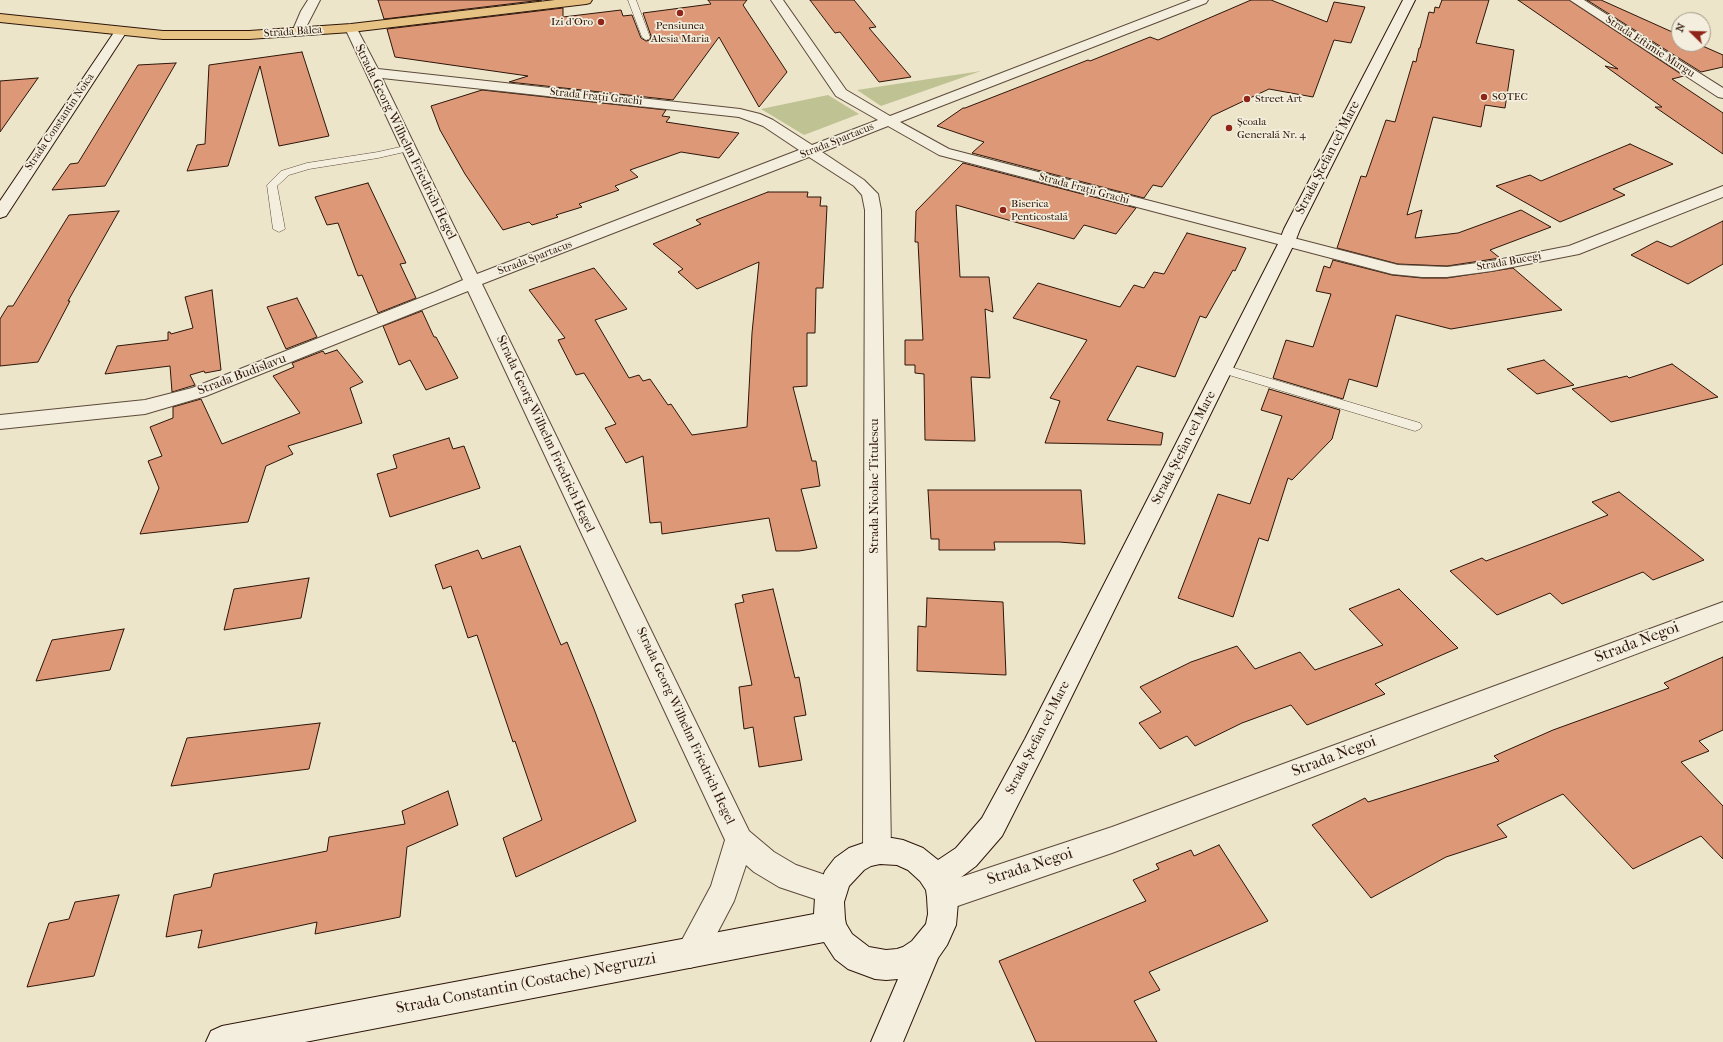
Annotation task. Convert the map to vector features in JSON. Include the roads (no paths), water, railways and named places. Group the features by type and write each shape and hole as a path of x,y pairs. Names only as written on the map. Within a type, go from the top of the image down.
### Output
{"main road":[{"name":"Strada Bâlea","path":"0,18 121,31 202,36 351,28 586,0"}],"street":[{"path":"298,32 307,11 314,0"},
{"path":"777,0 841,92 888,120"},
{"name":"Strada Spartacus","path":"472,282 888,120 1202,0"},
{"name":"Strada Ștefan cel Mare","path":"940,888 992,827 1034,747 1224,369 1292,229 1409,0"},
{"name":"Strada Eftimie Murgu","path":"1576,0 1723,94"},
{"name":"Strada Georg Wilhelm Friedrich Hegel","path":"351,28 739,840 764,862 789,877 830,890"},
{"name":"Strada Constantin Noica","path":"0,213 121,31"},
{"name":"Strada Frații Grachi","path":"373,73 740,113 755,117 768,123 810,151"},
{"name":"Strada Frații Grachi","path":"888,120 944,152 1287,242"},
{"name":"Strada Nicolae Titulescu","path":"810,151 859,183 870,194 873,210 878,851"},
{"name":"Strada Bucegi","path":"1287,242 1398,270 1447,272 1492,266 1573,250 1723,191"},
{"name":"Strada Budislavu","path":"0,422 145,407 173,400 199,392 441,296 472,282"},
{"name":"Strada Negoi","path":"940,888 982,883 1112,840 1723,611"},
{"name":"Strada Georg Wilhelm Friedrich Hegel","path":"690,953 724,891 739,840"},
{"path":"887,1042 926,950 938,934 944,916 940,888 925,866 911,856 894,852 878,851 862,856 848,864 837,876 830,890 828,908 831,926 840,943 855,955 872,963 892,965 910,960 926,950"},
{"name":"Strada Constantin (Costache) Negruzzi","path":"222,1042 831,926"}],"lane":[{"path":"632,0 646,37"},
{"path":"279,229 272,185 285,173 307,166 370,157 409,148"},
{"path":"1224,369 1415,426"}],"place":[{"name":"Pensiunea Alesia Maria","path":"680,13"},
{"name":"Izi d'Oro","path":"601,22"},
{"name":"SOTEC","path":"1484,97"},
{"name":"Street Art","path":"1247,99"},
{"name":"Școala Generală Nr. 4","path":"1229,128"},
{"name":"Biserica Penticostală","path":"1003,210"}]}
